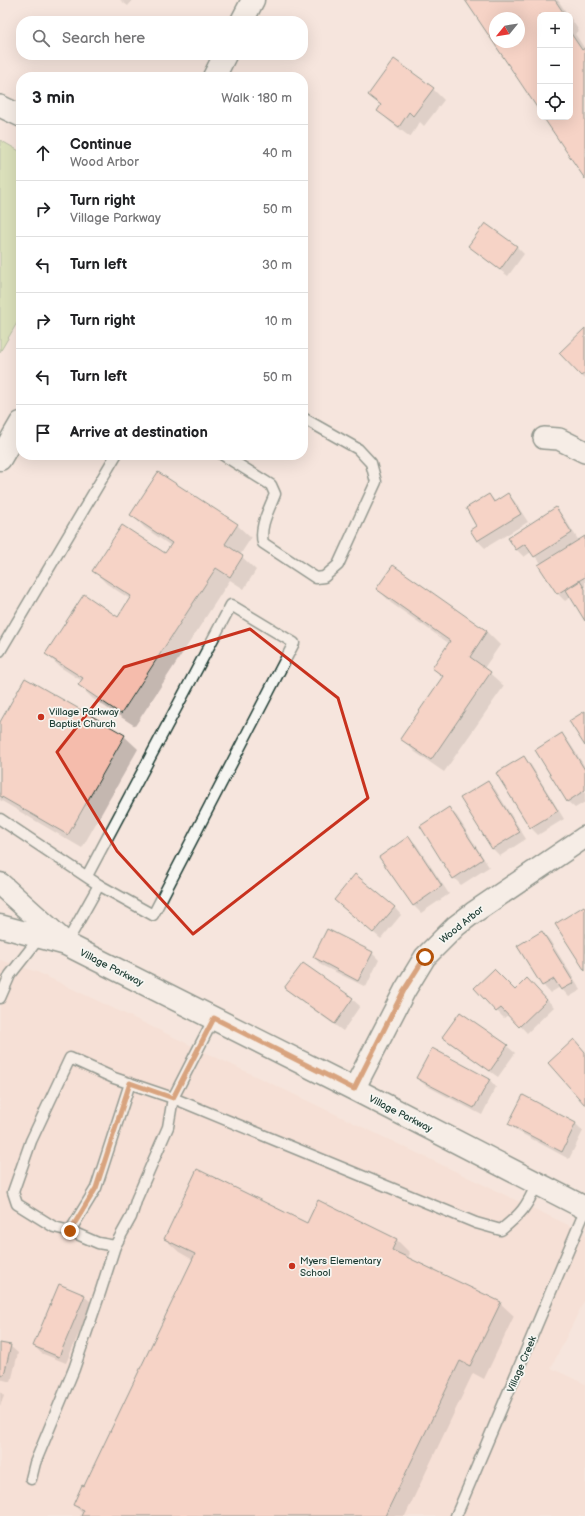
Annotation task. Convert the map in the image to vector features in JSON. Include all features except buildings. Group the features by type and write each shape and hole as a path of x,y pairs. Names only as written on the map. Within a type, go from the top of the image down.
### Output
{"street":[{"path":"245,16 253,0"},
{"path":"216,72 222,60"},
{"path":"0,106 16,114"},
{"path":"0,459 16,432"},
{"path":"544,438 559,439 585,452"},
{"name":"Wood Arbor","path":"354,1089 404,990 425,957 456,926 473,913 585,837"},
{"name":"Village Parkway","path":"0,884 43,932"},
{"name":"Village Parkway","path":"0,926 43,932 354,1089 585,1210"}],"lane":[{"path":"231,460 271,485 275,494 262,526 261,535 263,543 316,578 324,577 338,566 376,482 371,463 358,449 308,421"},
{"path":"0,651 113,460"},
{"path":"0,819 99,885 153,916 294,643 231,605 87,876"},
{"path":"66,944 99,885"},
{"path":"0,998 10,974 43,932"},
{"path":"31,1479 35,1463 74,1369 115,1246 131,1217 137,1198 168,1127 173,1098 214,1018"},
{"path":"115,1246 98,1243 70,1231 54,1227 17,1204 13,1192 31,1141 70,1058 114,1078 173,1098 476,1223 501,1230 518,1216 529,1202 536,1183"},
{"path":"70,1231 96,1188 130,1083"},
{"name":"Village Creek","path":"456,1516 585,1210"}],"highlighted area":[{"path":"250,629 338,698 368,798 193,934 117,851 57,752 124,667"}],"shaded area":[{"name":"Myers Elementary School","path":"0,960 37,972 585,1233 585,1299 551,1368 585,1384 585,1516 0,1516"}],"green space":[{"path":"0,140 16,149 16,325 0,352"}],"place":[{"name":"Village Parkway Baptist Church","path":"41,717"},
{"name":"Myers Elementary School","path":"292,1266"}],"route":[{"path":"70,1231 96,1188 130,1083 173,1098 214,1018 354,1089 404,990 425,957"}]}
